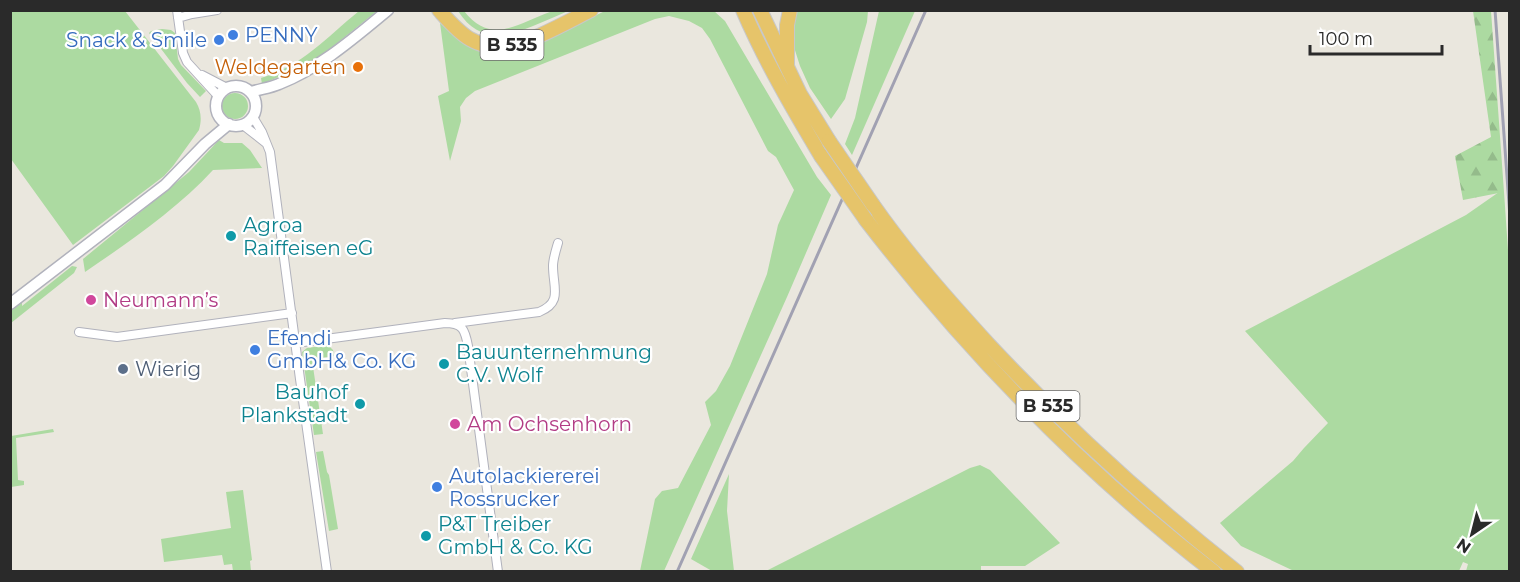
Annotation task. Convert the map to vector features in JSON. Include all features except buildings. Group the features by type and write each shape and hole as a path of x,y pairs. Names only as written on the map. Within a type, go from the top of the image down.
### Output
{"highway":[{"name":"B 535","path":"439,10 471,40 495,46 524,42 591,10"},
{"name":"B 535","path":"452,10 470,31 499,41 526,36 581,10"},
{"name":"B 535","path":"732,10 756,41"},
{"name":"B 535","path":"743,10 779,85 821,156 866,220 916,283 1018,396 1077,454 1139,511 1214,572"},
{"name":"B 535","path":"760,10 800,94 829,141 896,237 933,282 1028,386 1101,458 1237,572"},
{"name":"B 535","path":"787,68 789,10"}],"street":[{"path":"217,10 177,14 183,53 187,62 218,96"},
{"path":"252,92 277,85 316,66 388,10"},
{"path":"196,72 227,88"},
{"path":"257,104 277,85"},
{"path":"240,86 252,92 257,104 256,111 253,117 243,125 233,126 219,117 216,106 218,96 227,88 240,86"},
{"path":"205,144 219,117"},
{"path":"253,117 270,152 327,572"},
{"path":"10,304 165,185 205,144 229,124"},
{"path":"243,125 266,144"},
{"path":"296,343 539,312 550,308 555,299 553,264 558,243"},
{"path":"79,332 117,337 292,313"},
{"path":"455,323 464,332 468,346 498,572"}],"green space":[{"path":"10,11 125,11 196,102 200,112 199,130 164,176 73,245 11,159"},
{"path":"359,11 377,11 309,64 262,84 261,78 276,73 302,58"},
{"path":"458,11 464,11 474,22 495,30 516,26 552,11 568,11 522,30 492,35 474,28"},
{"path":"605,11 714,11 725,21 817,177 831,195 664,571 640,571 655,499 662,491 678,488 711,425 705,402 716,391 730,366 767,274 778,225 794,190 776,157 768,151 710,39 702,28 689,21 669,16 655,19 475,91 460,107 461,121 450,161 438,96 449,91 440,23 465,44 485,52 503,53 524,49"},
{"path":"796,11 868,11 867,22 845,99 831,119 810,88 800,66 793,44"},
{"path":"879,11 915,11 852,155 845,144 855,118"},
{"path":"1473,11 1491,11 1504,192 1463,200 1455,156 1491,137"},
{"path":"162,29 175,33 178,59 181,65 206,91 200,97 149,33"},
{"path":"235,93 244,97 248,106 244,115 235,119 226,115 222,106 226,97"},
{"path":"219,140 224,143 242,143 250,150 262,168 213,170 168,212 85,272 83,259 189,172"},
{"path":"1499,192 1504,192 1510,279 1509,571 1466,571 1468,564 1463,562 1459,571 1294,571 1241,546 1220,523 1293,461 1328,423 1245,331 1466,215"},
{"path":"72,266 77,267 74,273 11,323 11,311 22,302 22,306"},
{"path":"328,345 333,350 334,356 312,360 323,434 314,435 302,352 307,348"},
{"path":"53,429 54,432 16,438 18,480 24,481 24,485 11,487 11,436"},
{"path":"323,451 338,529 329,531 316,452"},
{"path":"980,465 990,470 1060,543 1025,566 981,566 981,571 766,571 970,468"},
{"path":"729,474 727,511 734,571 712,571 691,559"},
{"path":"243,490 252,560 250,561 251,571 233,571 232,564 224,565 222,555 164,562 161,539 231,528 226,492"}],"railway":[{"path":"677,572 926,10"},
{"path":"1495,10 1510,218"}],"place":[{"name":"PENNY","path":"233,35"},
{"name":"Snack & Smile","path":"219,40"},
{"name":"Weldegarten","path":"358,67"},
{"name":"Agroa Raiffeisen eG","path":"231,236"},
{"name":"Neumann’s","path":"91,300"},
{"name":"Efendi GmbH& Co. KG","path":"255,350"},
{"name":"Bauunternehmung C.V. Wolf","path":"444,364"},
{"name":"Wierig","path":"123,369"},
{"name":"Bauhof Plankstadt","path":"360,404"},
{"name":"Am Ochsenhorn","path":"455,424"},
{"name":"Autolackiererei Rossrucker","path":"437,487"},
{"name":"P&T Treiber GmbH & Co. KG","path":"426,536"}]}
